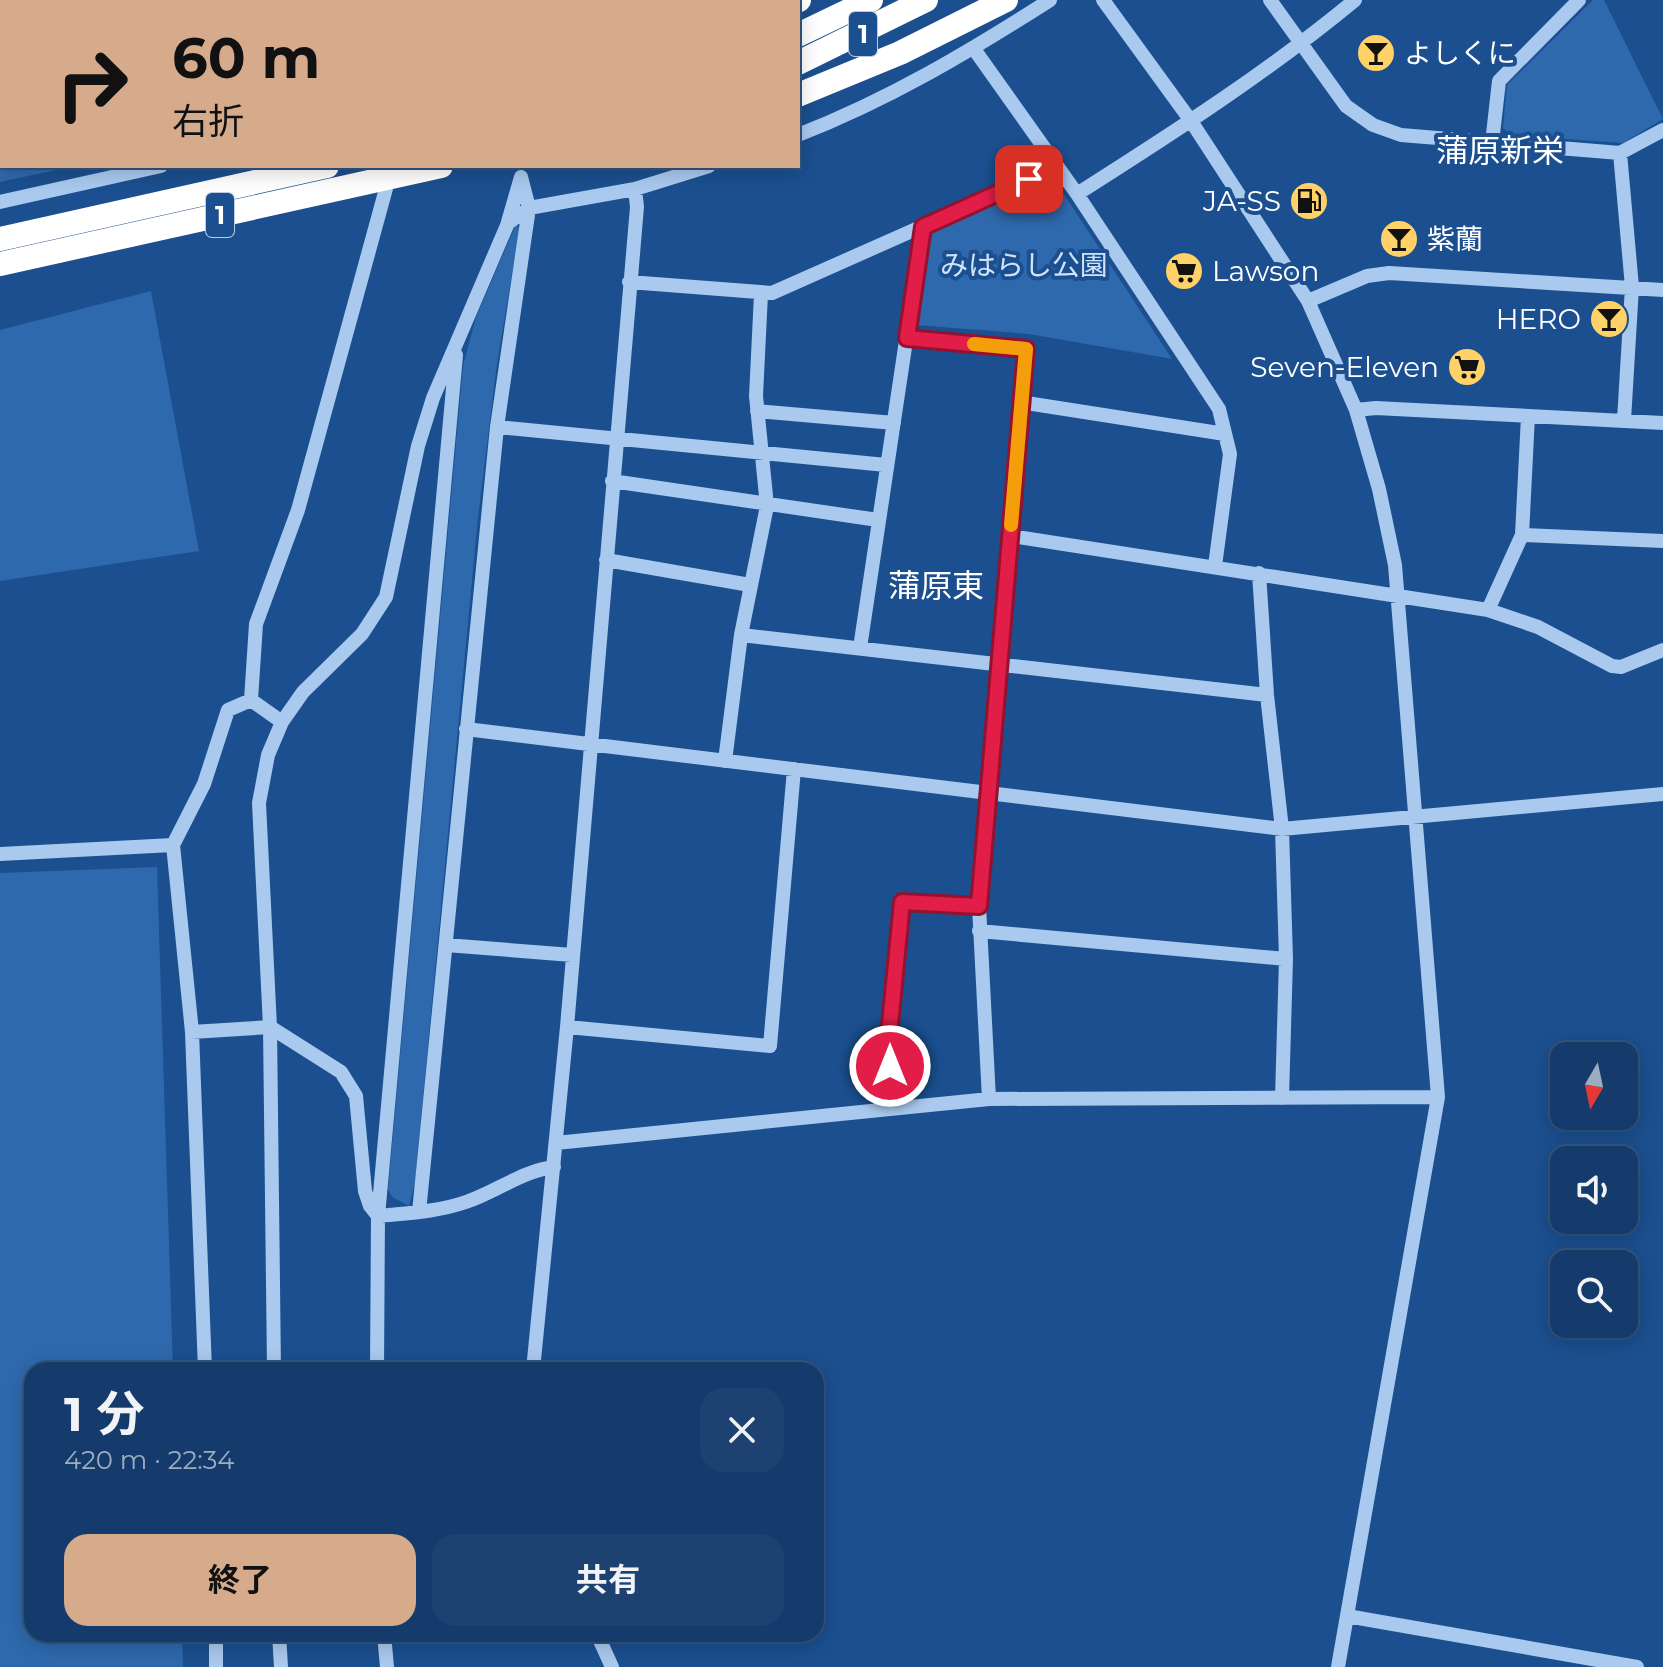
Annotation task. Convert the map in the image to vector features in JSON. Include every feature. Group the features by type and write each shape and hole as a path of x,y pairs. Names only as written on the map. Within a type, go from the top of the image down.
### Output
{"highway":[{"name":"1","path":"800,34 871,0"},
{"name":"1","path":"800,62 926,0"},
{"path":"800,94 912,48 1006,0"},
{"name":"1","path":"0,239 318,168"},
{"name":"1","path":"0,264 432,168"}],"street":[{"path":"800,134 879,101 974,49 1050,0"},
{"path":"1103,0 1191,121 1308,301 1356,410 1379,489 1395,565 1438,1097 1338,1667"},
{"path":"1270,0 1346,106 1373,125 1401,135 1620,153 1663,130"},
{"path":"1077,194 1191,121 1302,44 1355,0"},
{"path":"1492,143 1499,81 1579,0"},
{"path":"974,49 1077,194 1219,409 1230,454 1215,566"},
{"path":"1620,153 1632,287 1624,420"},
{"path":"629,282 772,293 1056,167"},
{"path":"0,202 152,168"},
{"path":"251,700 256,624 298,510 392,168"},
{"path":"508,223 529,208 635,189 703,168"},
{"path":"274,1362 270,1027 259,803 268,755 282,722 303,692 362,634 386,597 418,446 433,398 508,223 521,177 529,208 497,427 419,1212"},
{"path":"534,1362 567,1027 635,189"},
{"path":"860,648 923,227"},
{"path":"1308,301 1367,276 1389,273 1663,290"},
{"path":"725,761 741,635 767,506 757,411 761,294"},
{"path":"907,338 1026,349 986,790 979,906 989,1099"},
{"path":"377,1362 378,1216 457,343"},
{"path":"1020,402 1225,434"},
{"path":"1356,410 1376,408 1663,423"},
{"path":"757,411 894,423"},
{"path":"1488,610 1522,535 1528,416"},
{"path":"497,427 886,465"},
{"path":"612,481 878,520"},
{"path":"1522,535 1663,541"},
{"path":"1011,536 1488,610 1520,619 1612,666 1621,667 1663,650"},
{"path":"606,560 750,585"},
{"path":"1259,573 1267,695 1282,829 1286,959 1282,1098"},
{"path":"741,635 1267,695"},
{"path":"251,700 282,722"},
{"path":"205,1362 192,1032 173,845 204,784 228,710 251,700"},
{"path":"466,729 986,790 1282,829 1416,814 1663,794"},
{"path":"567,1027 770,1046 794,769"},
{"path":"0,854 173,845"},
{"path":"893,1109 888,1045 902,902 979,906"},
{"path":"979,931 1286,959"},
{"path":"446,945 572,955"},
{"path":"192,1032 270,1027 341,1072 356,1096 365,1191 370,1206 378,1216"},
{"path":"556,1143 989,1099 1438,1097"},
{"path":"378,1216 419,1212 467,1202 531,1171 554,1167"},
{"path":"1347,1616 1637,1667"},
{"path":"216,1642 216,1667"},
{"path":"279,1642 281,1667"},
{"path":"385,1642 387,1667"},
{"path":"601,1642 612,1667"}],"green space":[{"path":"1593,0 1604,0 1663,119 1623,143 1511,135 1503,128 1507,85"},
{"path":"0,168 66,168 0,182"},
{"name":"みはらし公園","path":"1054,179 1172,359 1029,334 916,325 928,231"},
{"path":"517,222 519,232 497,364 478,517 415,1182 409,1206 392,1197 388,1189 463,366 476,317"},
{"path":"151,291 199,551 0,581 0,330"},
{"path":"157,867 173,1362 24,1362 24,1642 182,1642 183,1667 0,1667 0,873"}],"slow traffic":[{"path":"974,344 1026,349 1011,525"}],"place":[{"name":"よしくに","path":"1376,53"},
{"name":"JA-SS","path":"1309,201"},
{"name":"紫蘭","path":"1399,239"},
{"name":"Lawson","path":"1184,271"},
{"name":"HERO","path":"1609,319"},
{"name":"Seven-Eleven","path":"1467,367"}],"district":[{"name":"蒲原新栄","path":"1500,150"},
{"name":"蒲原東","path":"936,585"}],"route":[{"path":"890,1066 888,1045 902,902 979,906 986,790 1026,349 907,338 923,227 1029,179"}]}
